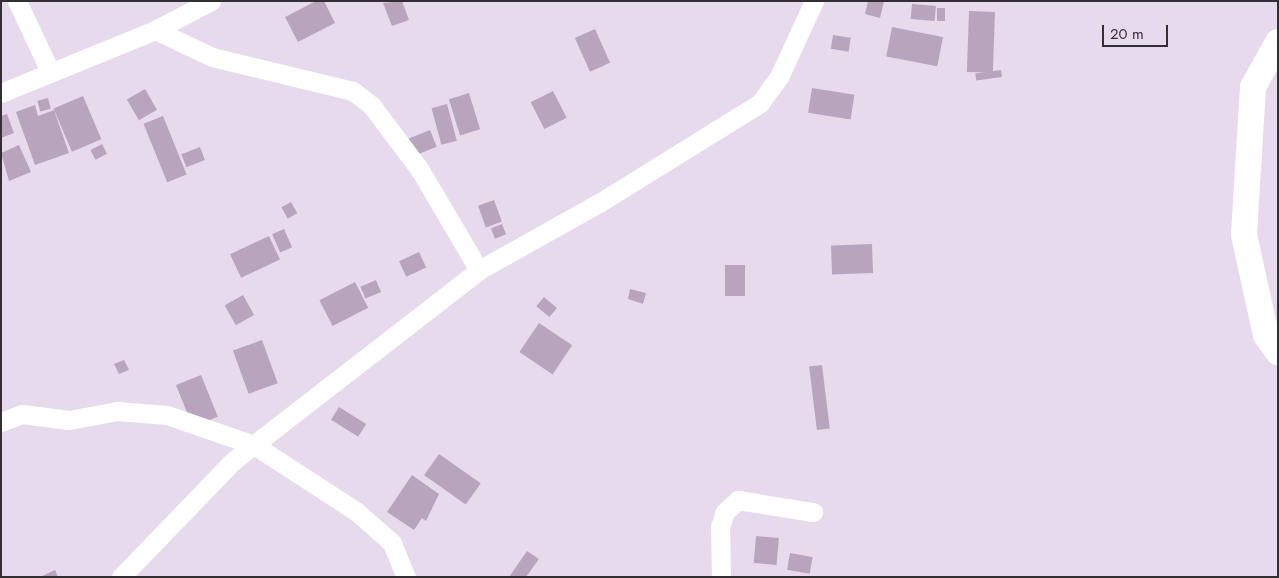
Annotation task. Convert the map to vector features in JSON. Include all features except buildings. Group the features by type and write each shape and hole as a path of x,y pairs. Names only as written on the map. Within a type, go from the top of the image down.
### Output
{"street":[{"path":"17,1 50,71"},
{"path":"1,92 155,30 211,1"},
{"path":"121,577 233,461 479,270 599,204 760,103 779,77 814,1"},
{"path":"155,30 212,57 353,91 372,106 420,170 479,270"},
{"path":"1278,42 1254,87 1244,235 1266,335 1278,352"},
{"path":"1,422 22,414 69,420 117,411 167,415 254,445 357,512 392,543 406,577"},
{"path":"721,577 720,527 725,512 738,500 814,512"}]}
